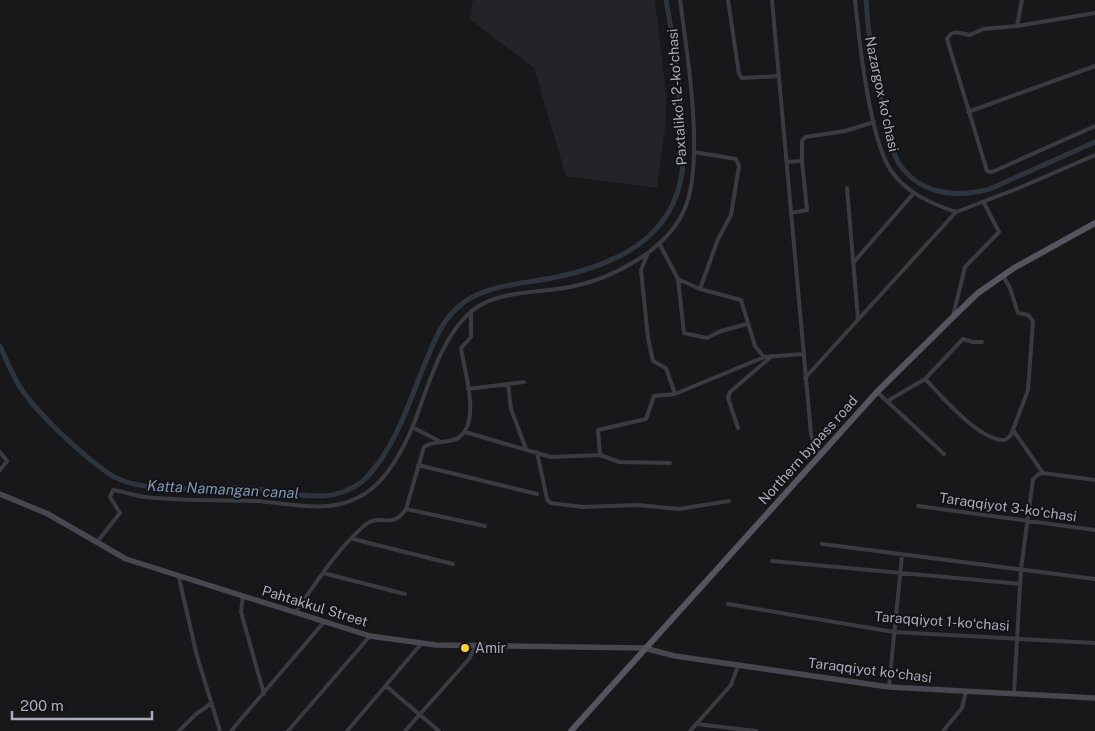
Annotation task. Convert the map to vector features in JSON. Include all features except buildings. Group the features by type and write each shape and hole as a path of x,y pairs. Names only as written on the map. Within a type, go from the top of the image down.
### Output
{"main road":[{"name":"Northern bypass road","path":"571,731 877,392 953,317 978,293 1003,276 1095,223"}],"street":[{"name":"Paxtalikoʻl 2-koʻchasi","path":"470,311 499,298 588,283 623,268 659,244 679,221 686,207 692,180 694,152 690,90 680,0"},
{"path":"728,0 739,74 742,78 779,76"},
{"path":"772,0 805,378 813,442 823,454"},
{"name":"Nazargox koʻchasi","path":"855,0 860,48 874,122 883,157 891,172 914,193 925,200 956,212"},
{"path":"1017,26 1022,0"},
{"path":"1095,13 1017,26 984,29 970,35 958,32 949,36 948,44 987,171 990,172 1095,126"},
{"path":"968,112 1095,66"},
{"path":"791,212 807,210 802,141 806,137 845,131 874,122"},
{"path":"694,152 736,159 739,166 731,215 718,238 700,289"},
{"path":"805,378 956,212 984,203 1095,155"},
{"path":"787,162 802,161"},
{"path":"847,188 858,319"},
{"path":"853,263 914,193"},
{"path":"953,317 965,267 998,232 984,203"},
{"path":"659,244 678,279 684,333 707,338 721,331 747,324"},
{"path":"649,251 641,270 648,338 653,361 666,368 675,394"},
{"path":"925,379 979,431 1000,440 1008,438 1013,430 1028,390 1033,319 1028,315 1018,313 1010,288 1003,276"},
{"path":"678,279 700,289 741,300 755,346 764,357"},
{"path":"295,613 323,573 352,539 370,522 393,521 401,516 406,509 424,447 458,438 465,432 470,417 468,389 461,348 471,337 470,311"},
{"path":"97,542 120,513 110,497 114,490 143,497 264,502 326,507 359,498 378,483 397,457 412,427 446,346 453,333 470,311"},
{"path":"889,400 925,379 963,339 982,342"},
{"path":"600,454 599,429 642,421 647,417 654,396 675,394 764,357 803,354"},
{"path":"738,428 728,398 730,392 772,356"},
{"path":"468,389 524,382"},
{"path":"506,385 511,409 526,449"},
{"path":"877,392 889,400 944,454"},
{"path":"412,427 441,442"},
{"path":"1013,430 1043,473"},
{"path":"465,432 551,457 600,454 612,461 670,463"},
{"path":"0,452 7,460 0,470"},
{"path":"537,452 547,499 550,503 594,507 638,505 679,509 729,501"},
{"path":"418,464 537,494"},
{"path":"1014,694 1021,569 1033,479 1036,475 1043,473 1095,480"},
{"name":"Pahtakkul Street","path":"0,494 48,514 126,560 370,636 421,644 644,648"},
{"name":"Taraqqiyot 3-koʻchasi","path":"918,506 1095,530"},
{"path":"406,509 486,526"},
{"path":"352,539 453,564"},
{"path":"822,544 1095,579"},
{"path":"889,686 902,555"},
{"path":"772,561 1020,584"},
{"path":"323,573 405,594"},
{"path":"179,578 197,656 220,731"},
{"path":"242,596 242,612 264,694"},
{"name":"Taraqqiyot 1-koʻchasi","path":"728,604 894,632 1095,643"},
{"path":"231,731 324,622"},
{"path":"288,731 370,636"},
{"path":"347,731 421,644"},
{"path":"405,731 469,659 476,646"},
{"name":"Taraqqiyot koʻchasi","path":"644,648 675,656 738,666 889,686 1095,698"},
{"path":"690,731 731,685 738,666"},
{"path":"386,686 439,731"},
{"path":"943,731 962,708 966,691"},
{"path":"179,731 196,714 212,703"},
{"path":"696,724 756,731"}],"shaded area":[{"path":"473,0 655,0 666,93 666,121 657,188 566,176 534,68 470,19"}],"waterway":[{"name":"Katta Namangan canal","path":"0,346 19,385 39,411 86,456 108,473 122,480 137,485 155,487 242,488 313,496 335,494 353,488 367,477 387,451 402,421 435,340 446,320 456,309 466,301 488,290 574,273 617,257 636,247 652,233 666,216 676,197 683,161 674,46 666,0"},
{"name":"Katta Namangan canal","path":"866,0 874,64 892,148 898,162 916,181 939,191 951,193 977,192 990,189 1095,142"}],"place":[{"name":"Amir","path":"465,648"}]}
